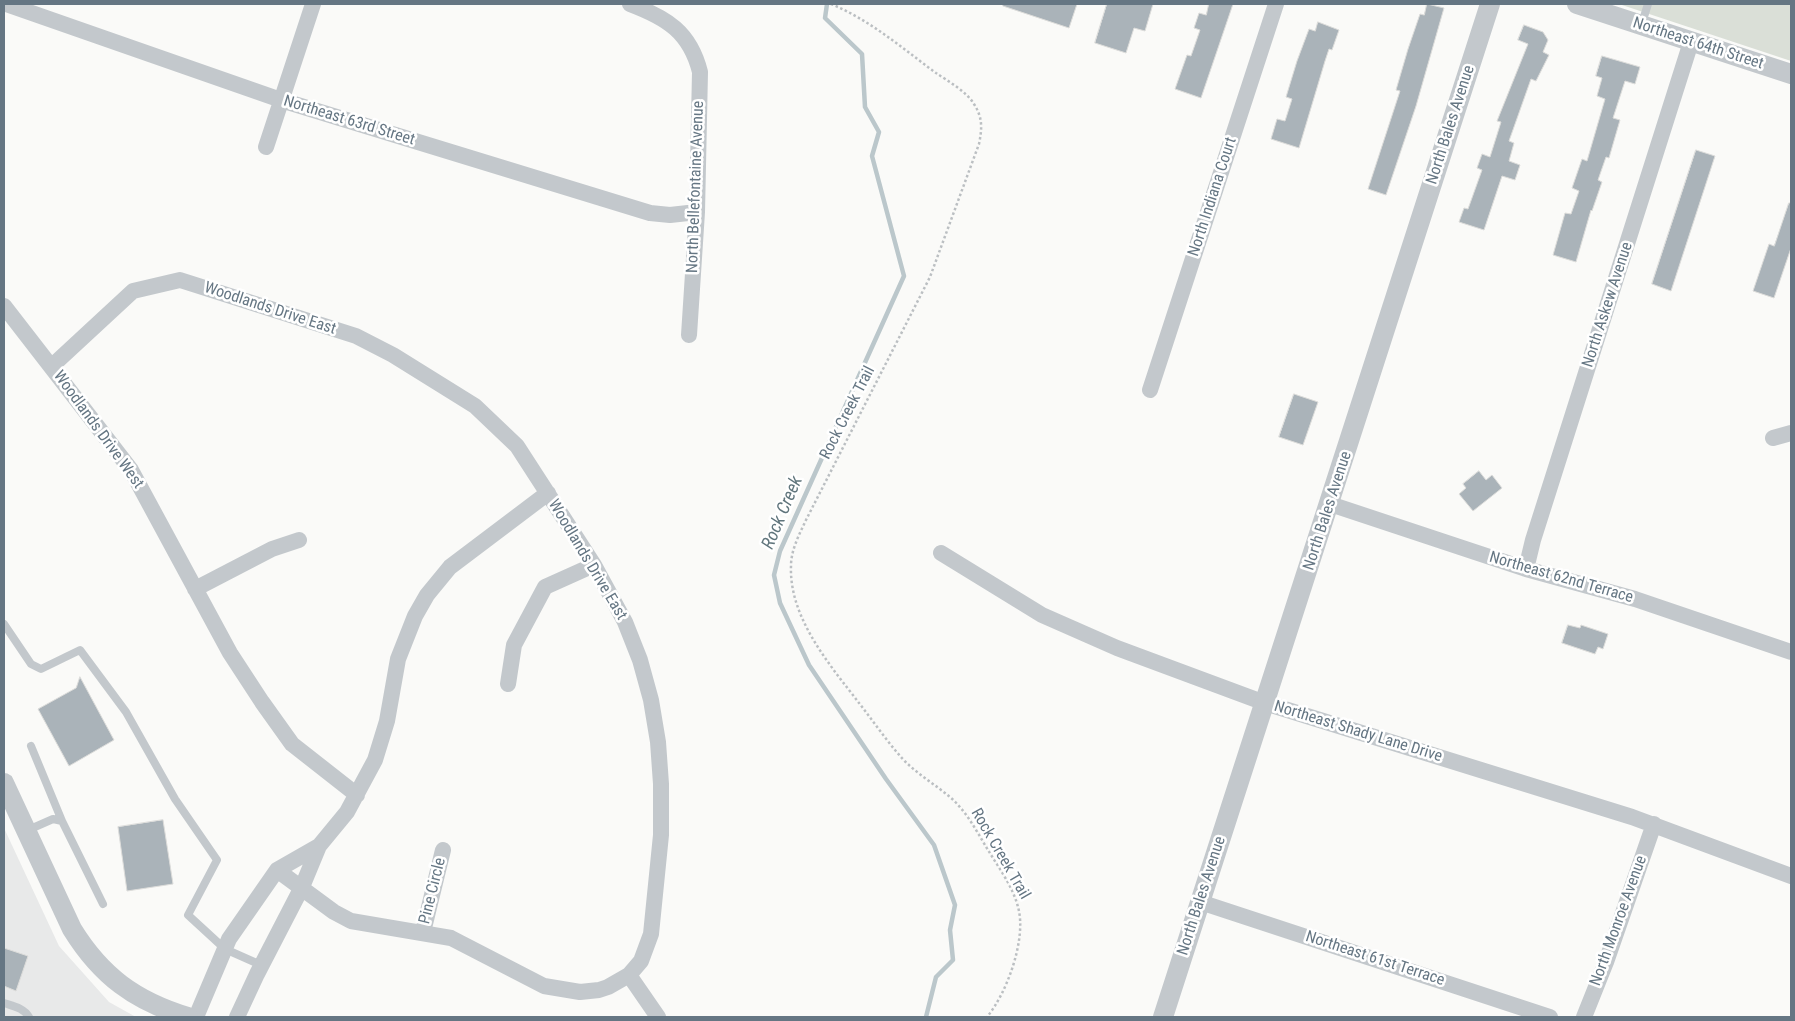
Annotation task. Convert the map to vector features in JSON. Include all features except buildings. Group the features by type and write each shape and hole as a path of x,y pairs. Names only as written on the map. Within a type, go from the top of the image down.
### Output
{"street":[{"name":"Northeast 63rd Street","path":"6,4 281,100 650,213 670,215 697,212"},
{"path":"266,147 312,4"},
{"name":"North Bellefontaine Avenue","path":"630,4 660,16 677,28 688,42 700,72 697,212 689,335"},
{"name":"North Indiana Court","path":"1150,390 1276,4"},
{"name":"North Bales Avenue","path":"1163,1017 1490,4"},
{"name":"Northeast 64th Street","path":"1576,4 1791,74"},
{"name":"North Askew Avenue","path":"1526,569 1533,540 1691,42"},
{"name":"Woodlands Drive East","path":"52,366 133,291 180,280 356,336 393,355 474,406 517,446 594,566 625,622 640,660 652,700 658,742 662,835 658,886 649,943 641,961 628,975 608,987 598,990 562,991 544,986 450,938 422,932 361,925 334,912 278,870"},
{"name":"Woodlands Drive West","path":"4,306 15,323 52,366 131,470 230,653 292,744 357,795"},
{"path":"1773,438 1791,433"},
{"path":"237,1017 302,887 319,846 347,812 380,746 398,659 405,638 428,596 450,567 548,493"},
{"name":"Northeast 62nd Terrace","path":"1330,504 1526,569 1635,599 1791,652"},
{"path":"195,589 272,549 299,540"},
{"name":"Northeast Shady Lane Drive","path":"941,552 1001,592 1084,635 1265,703 1654,824 1791,876"},
{"path":"508,684 514,645 545,587 594,566"},
{"path":"4,783 72,929 95,961 133,994 160,1009 188,1017"},
{"name":"North Monroe Avenue","path":"1584,1017 1606,962 1654,824"},
{"path":"196,1017 229,938 278,870 319,846"},
{"name":"Pine Circle","path":"422,932 443,850"},
{"name":"Northeast 61st Terrace","path":"1200,902 1550,1017"},
{"path":"628,975 658,1017"}],"lane":[{"path":"1641,25 1648,4"},
{"path":"4,624 31,664 41,669 80,650 126,712 176,799 217,860 188,915 224,949 262,965"},
{"path":"31,746 62,821 103,904"},
{"path":"26,831 53,819 62,821"},
{"path":"4,1003 20,1008 29,1017"}],"path":[{"name":"Rock Creek Trail","path":"831,4 860,17 973,102 981,117 982,129 969,174 930,277 806,520 794,547 790,567 795,596 803,618 822,654 902,759 952,798 967,816 1014,894 1019,908 1020,924 1014,962 1000,1001 987,1017"}],"shaded area":[{"path":"1619,4 1791,4 1791,61"},
{"path":"4,828 59,946 109,1002 136,1017 4,1017"}],"waterway":[{"name":"Rock Creek","path":"827,4 825,18 862,54 865,107 879,132 872,156 904,276 780,551 774,575 780,603 809,665 886,779 934,845 955,905 950,930 953,960 936,977 926,1017"}]}
